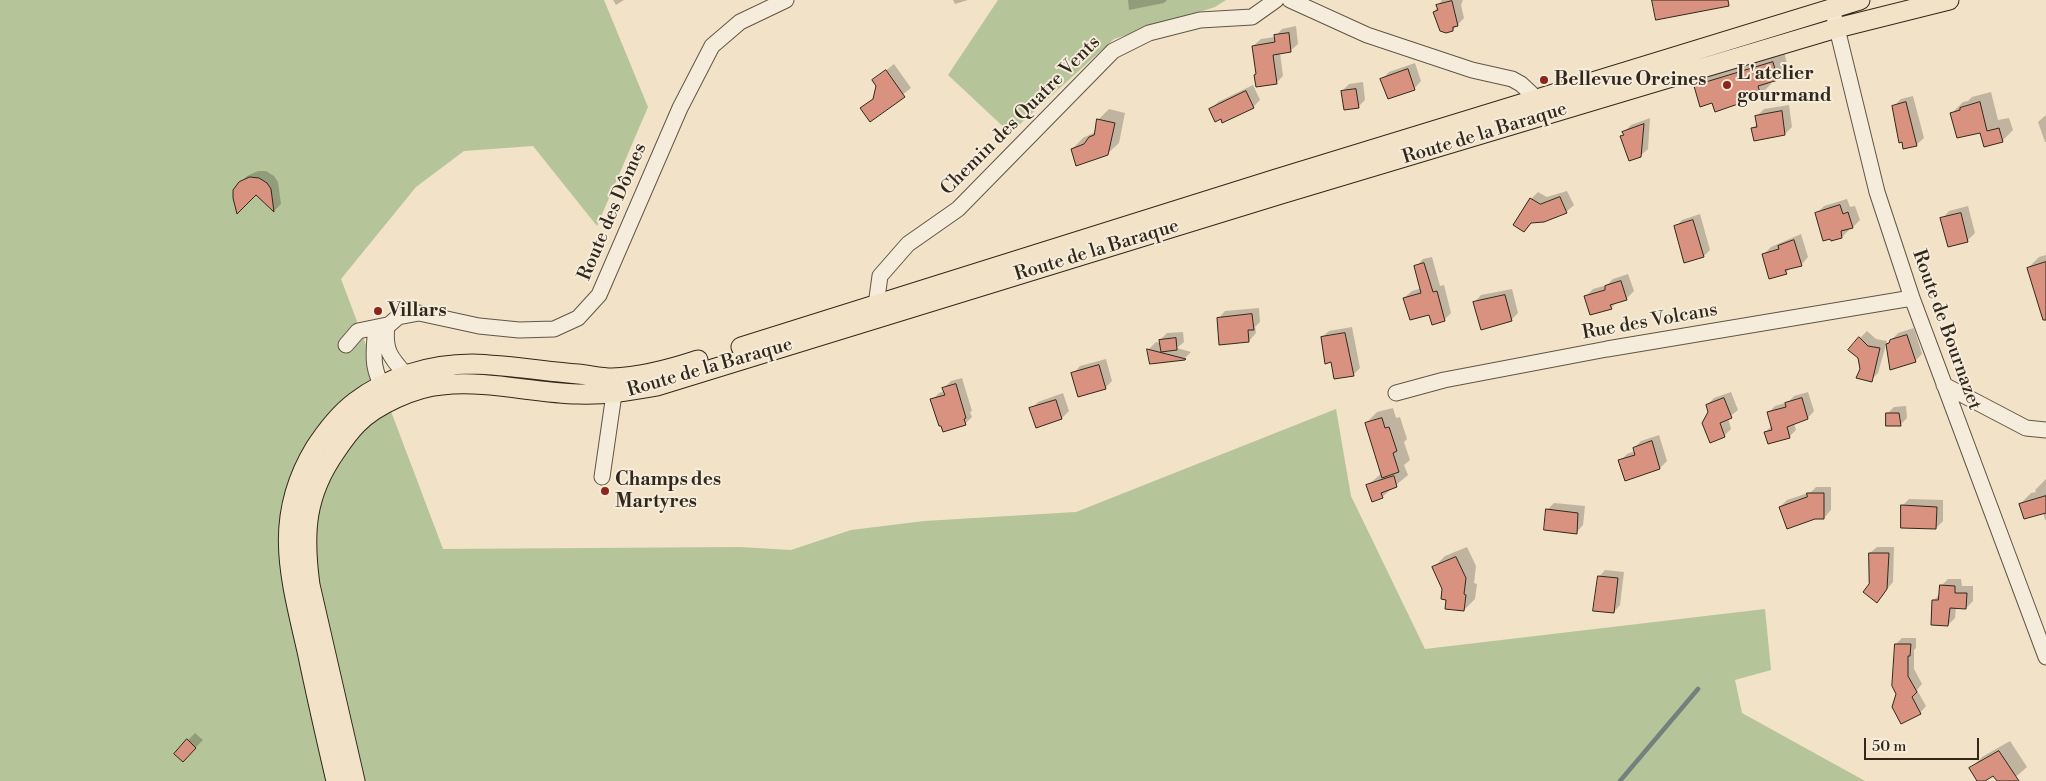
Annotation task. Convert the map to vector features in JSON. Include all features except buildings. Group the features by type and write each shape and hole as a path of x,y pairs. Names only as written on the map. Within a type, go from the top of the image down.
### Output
{"main road":[{"name":"Route de la Baraque","path":"302,587 306,553 306,526 313,494 324,468 357,424 374,410 413,392 440,385 476,385 576,394 614,394 657,386 878,311 1537,99 1860,0"},
{"name":"Route de la Baraque","path":"302,587 288,556 288,526 294,493 304,467 324,435 344,410 364,395 383,388 406,374 436,366 472,364 612,378 647,374 878,311 1278,195 1837,28 1949,0"},
{"path":"302,587 336,781"},
{"path":"302,587 355,781"}],"street":[{"name":"Route des Dômes","path":"346,345 358,331 387,325 398,317 419,313 479,326 518,330 554,329 578,318 599,295 680,108 712,46 740,22 786,0"},
{"name":"Chemin des Quatre Vents","path":"878,311 880,276 908,244 958,209 1113,51 1149,32 1200,20 1252,17 1276,0"},
{"path":"1290,0 1368,34 1472,70 1521,84 1537,99 1547,116"},
{"name":"Route de Bournazet","path":"1832,8 1877,192 1912,298 2046,657"},
{"name":"Rue des Volcans","path":"1396,392 1444,380 1607,349 1912,298"},
{"path":"387,325 386,337 390,358 406,374"},
{"path":"387,325 375,337 373,362 383,388 413,392"},
{"path":"1944,385 2026,428 2046,430"},
{"name":"Route de la Baraque","path":"306,526 304,493 313,466 331,436 351,413 383,388"},
{"path":"602,477 614,394"}],"green space":[{"path":"0,0 604,0 648,107 597,226 533,146 464,151 416,187 341,279 443,549 740,547 791,550 851,530 924,521 1076,512 1336,409 1351,496 1425,649 1765,609 1771,670 1735,680 1742,713 1865,781 0,781"},
{"path":"998,0 1226,0 1215,7 1114,39 1010,133 948,75"}],"waterway":[{"path":"1620,781 1698,689"}],"place":[{"name":"Bellevue Orcines","path":"1544,80"},
{"name":"L'atelier gourmand","path":"1727,85"},
{"name":"Villars","path":"378,311"},
{"name":"Champs des Martyres","path":"605,491"}]}
